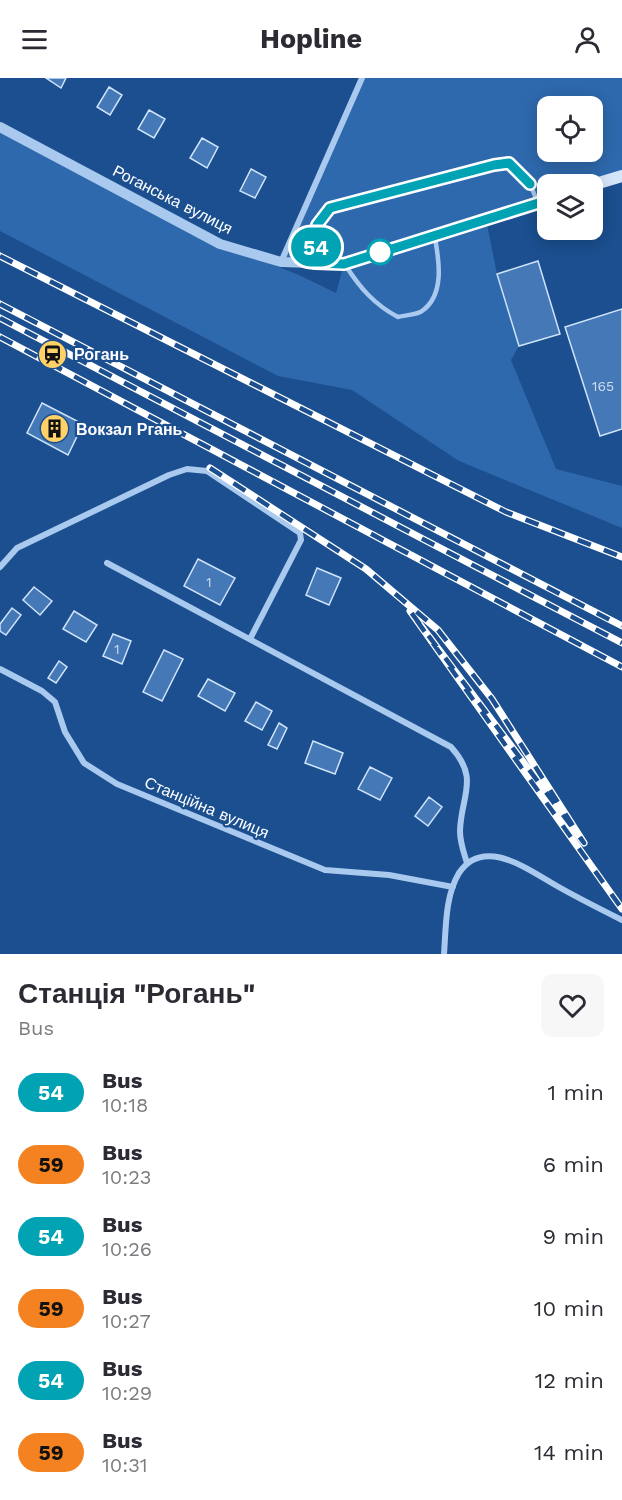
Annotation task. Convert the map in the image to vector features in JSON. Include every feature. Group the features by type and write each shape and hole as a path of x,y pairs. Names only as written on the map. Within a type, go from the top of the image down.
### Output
{"main road":[{"path":"603,182 622,176"},
{"name":"Роганська вулиця","path":"344,264 537,203"}],"street":[{"path":"281,262 362,78"},
{"name":"Роганська вулиця","path":"0,127 220,244 281,262 344,264"},
{"path":"0,567 17,548 169,475 187,469 203,469 300,533 301,540 250,639"},
{"path":"107,563 451,747 459,756 468,777 460,830 467,863"},
{"name":"Станційна вулиця","path":"0,669 42,691 55,702 65,732 84,763 117,784 325,870 389,875 453,887"},
{"path":"444,954 453,887 467,863 483,857 497,856 518,862 622,920"}],"lane":[{"path":"315,263 317,225 330,208 509,163 537,193"},
{"path":"344,264 360,288 382,308 398,317 422,311 436,292 440,263 434,235"}],"shaded area":[{"path":"362,78 622,78 622,176 603,181 603,174 537,174 537,203 486,219 497,274 519,346 511,360 556,469 622,486 622,528 459,461 352,390 278,376 0,231 0,127 220,244 299,275 336,293 344,264 281,262"}],"building":[{"path":"46,78 66,78 61,88"},
{"path":"109,87 122,95 110,115 97,107"},
{"path":"149,110 165,119 154,138 138,129"},
{"path":"202,138 218,147 207,168 190,158"},
{"path":"251,169 266,177 255,198 240,191"},
{"path":"538,261 560,334 519,346 497,274"},
{"path":"622,309 622,429 600,436 565,327"},
{"name":"Вокзал Ргань","path":"42,403 83,424 68,455 27,433"},
{"path":"198,559 235,578 220,605 184,586"},
{"path":"317,568 341,578 329,605 306,595"},
{"path":"34,587 52,601 40,615 23,600"},
{"path":"12,608 21,615 6,635 0,631 0,624"},
{"path":"74,611 97,625 86,642 63,629"},
{"path":"113,634 131,641 122,664 103,656"},
{"path":"164,650 183,659 162,701 143,692"},
{"path":"59,661 67,667 56,683 48,678"},
{"path":"208,679 235,693 225,711 198,696"},
{"path":"256,702 272,711 262,730 245,721"},
{"path":"279,723 287,728 277,749 268,745"},
{"path":"313,741 343,753 335,774 305,763"},
{"path":"370,767 392,778 380,800 358,789"},
{"path":"429,797 442,807 428,826 415,816"}],"railway":[{"path":"0,256 506,512 622,557"},
{"path":"0,304 622,626"},
{"path":"0,318 622,643"},
{"path":"0,337 622,667"},
{"path":"210,468 366,569 438,630 492,699 584,843 410,611 622,909"}],"bus line":[{"name":"54","path":"530,184 509,163 330,208 317,225 315,263 344,264 537,203"}],"place":[{"name":"Рогань","path":"53,354"},
{"name":"Вокзал Ргань","path":"55,429"}]}
